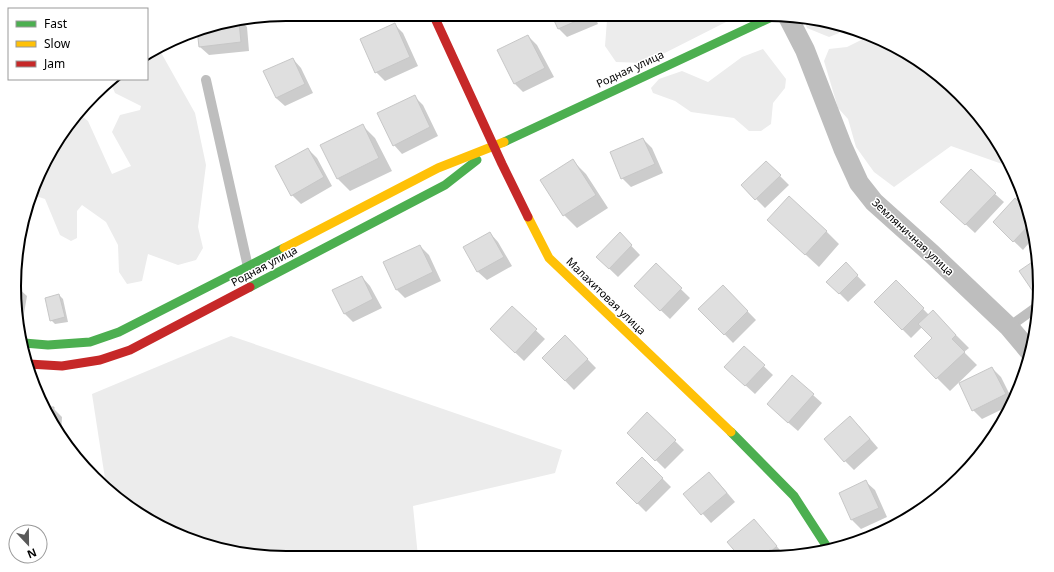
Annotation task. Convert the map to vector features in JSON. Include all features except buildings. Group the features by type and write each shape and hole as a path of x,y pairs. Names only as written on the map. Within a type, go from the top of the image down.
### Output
{"street":[{"name":"Малахитовая улица","path":"436,21 502,164 549,258 729,430 794,496 826,545"},
{"name":"Родная улица","path":"27,343 48,345 90,342 119,332 438,168 495,146 763,21"},
{"name":"Земляничная улица","path":"791,22 804,50 843,148 859,183 874,202 1027,342"},
{"name":"Родная улица","path":"33,364 70,365 100,360 130,350 445,185 495,146"}],"lane":[{"path":"206,80 248,267"},
{"path":"1009,327 1032,311"}],"shaded area":[{"path":"607,21 728,21 645,63 616,62 605,46"},
{"path":"805,23 840,31 829,37 807,28"},
{"path":"863,39 901,57 929,76 943,87 967,111 988,139 1003,164 951,146 894,187 874,172 856,147 848,119 838,108 824,61 829,49 847,47"},
{"path":"763,49 786,79 785,88 773,103 771,124 761,131 749,131 734,118 691,112 675,101 653,93 651,88 659,79 682,71 708,82 742,57"},
{"path":"161,53 195,113 206,165 198,227 203,248 196,260 178,265 148,254 142,281 127,284 119,272 118,245 106,222 82,205 77,211 77,238 71,241 60,235 45,199 37,196 48,169 57,153 83,117 88,121 112,174 131,166 112,132 120,115 140,110 141,106 115,93 112,86 120,80 148,80 148,60"},
{"path":"231,336 562,450 555,473 413,506 417,551 286,551 251,549 217,542 169,524 139,506 111,485 105,479 92,394"}],"traffic: fast":[{"path":"504,142 763,21"},
{"path":"250,287 445,185 477,160"},
{"path":"27,343 48,345 90,342 119,332 284,248"},
{"path":"731,432 794,496 826,545"}],"traffic: slow":[{"path":"284,248 438,168 504,142"},
{"path":"528,217 549,258 731,432"}],"traffic: jam":[{"path":"436,21 528,217"},
{"path":"33,364 62,366 100,360 130,350 250,287"}]}
